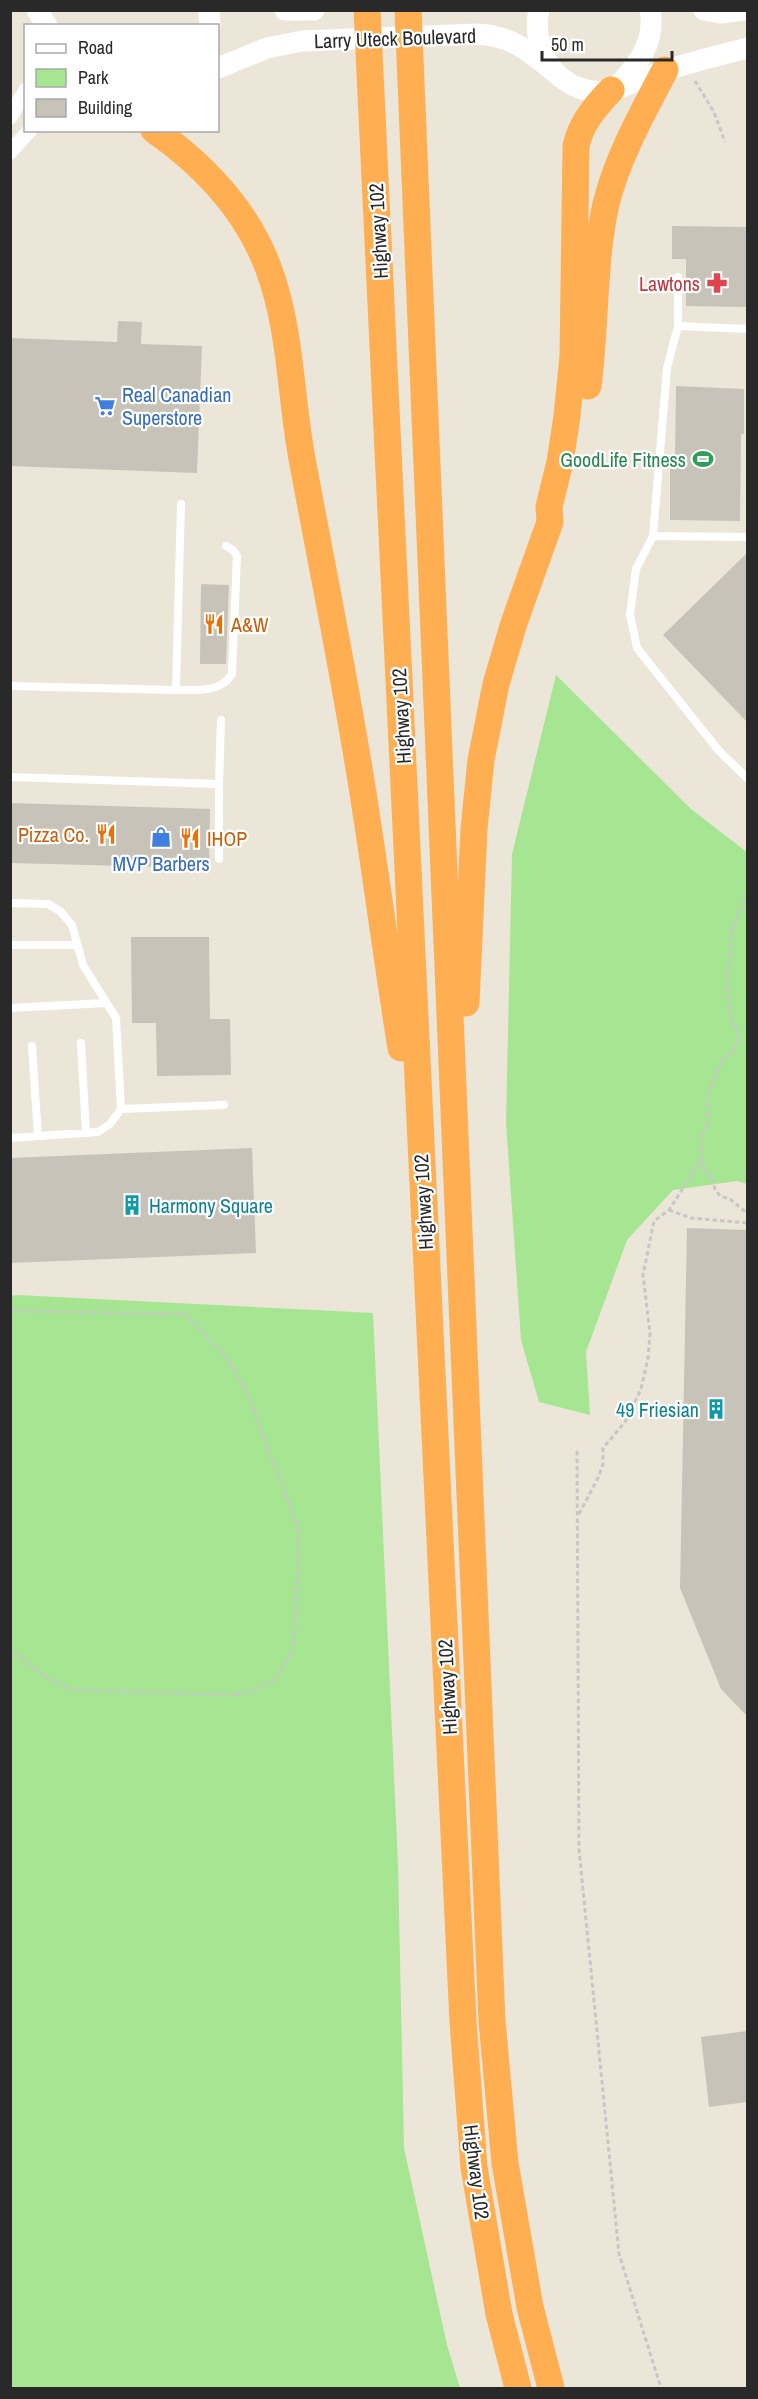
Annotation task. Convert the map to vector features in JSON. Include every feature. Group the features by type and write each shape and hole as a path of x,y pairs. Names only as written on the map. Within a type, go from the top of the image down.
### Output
{"highway":[{"name":"Highway 102","path":"368,10 464,2045 474,2167 500,2314 518,2388"},
{"name":"Highway 102","path":"408,10 492,2021 506,2163 530,2307 551,2388"},
{"path":"550,522 560,514 572,476 583,426 591,365 600,243 606,203 622,158 665,70"},
{"path":"458,1179 474,829 481,760 496,684 514,623 550,522 549,507 560,462 573,356 576,146 589,115 613,89"},
{"path":"156,132 194,162 225,193 254,238 276,291 299,443 362,788 422,1180"}],"main road":[{"path":"37,10 46,24"},
{"name":"Larry Uteck Boulevard","path":"285,10 314,10"},
{"path":"539,10 537,26 540,47 548,64 562,79 584,88 613,89 665,70 747,48"},
{"path":"613,89 633,69 649,44 652,32 650,10"},
{"path":"704,10 720,13 744,10"},
{"name":"Larry Uteck Boulevard","path":"219,68 267,48 302,41 477,34 500,36 518,44 562,79"}],"street":[{"path":"10,117 24,93"},
{"path":"10,152 28,132"}],"lane":[{"path":"678,277 678,326 667,368 653,536 636,569 630,615 637,648 719,751 747,779"},
{"path":"678,326 747,329"},
{"path":"176,690 181,504"},
{"path":"653,536 747,537"},
{"path":"10,686 189,690 217,688 227,682 232,674 237,556 226,546"},
{"path":"219,859 221,720"},
{"path":"10,777 219,784"},
{"path":"10,903 48,904 60,911 72,925 83,965 116,1018 121,1109 110,1124 98,1132 10,1138"},
{"path":"10,945 77,945"},
{"path":"10,1008 106,1003"},
{"path":"81,1043 86,1133"},
{"path":"32,1046 38,1136"},
{"path":"121,1109 224,1105"}],"path":[{"path":"691,74 714,112 725,142"},
{"path":"747,890 732,931 727,976 730,1018 738,1030 738,1041 722,1061 709,1090 708,1124 702,1135 701,1160 720,1196 730,1199 747,1214"},
{"path":"577,1518 598,1478 603,1464 603,1448 625,1422 641,1389 648,1358 650,1333 643,1275 654,1221 669,1210 701,1160"},
{"path":"669,1210 691,1218 747,1223"},
{"path":"10,1311 185,1314 227,1358 247,1392 298,1527 297,1629 294,1646 274,1680 254,1691 232,1695 77,1690 63,1687 44,1677 10,1649"},
{"path":"577,1451 580,1860 620,2254 661,2388"}],"green space":[{"path":"556,675 691,809 748,853 747,1184 737,1181 673,1190 627,1240 586,1352 590,1415 539,1402 521,1340 506,1122 512,854"},
{"path":"10,1296 373,1313 398,1864 404,2148 447,2345 460,2388 11,2388"}],"building":[{"name":"Lawtons","path":"672,226 747,227 747,307 686,306 686,259 672,259"},
{"name":"Real Canadian Superstore","path":"118,321 142,322 141,344 202,346 197,473 10,466 10,338 117,342"},
{"path":"676,386 744,389 740,521 670,520 670,457 675,458"},
{"path":"747,553 747,722 663,635"},
{"name":"A&W","path":"201,584 229,585 226,664 200,664"},
{"path":"10,803 210,809 209,868 10,863"},
{"path":"131,937 209,937 210,1019 230,1019 231,1075 157,1076 156,1023 132,1023"},
{"name":"Harmony Square","path":"252,1148 256,1253 10,1263 10,1158"},
{"name":"49 Friesian","path":"687,1228 747,1230 747,1716 721,1689 680,1588"},
{"path":"747,2031 747,2102 709,2107 701,2037"}],"place":[{"name":"Lawtons","path":"717,283"},
{"name":"Real Canadian Superstore","path":"105,406"},
{"name":"GoodLife Fitness","path":"703,459"},
{"name":"A&W","path":"214,624"},
{"name":"Pizza Co.","path":"106,834"},
{"name":"MVP Barbers","path":"161,837"},
{"name":"IHOP","path":"190,838"},
{"name":"Harmony Square","path":"132,1205"},
{"name":"49 Friesian","path":"716,1409"}]}
